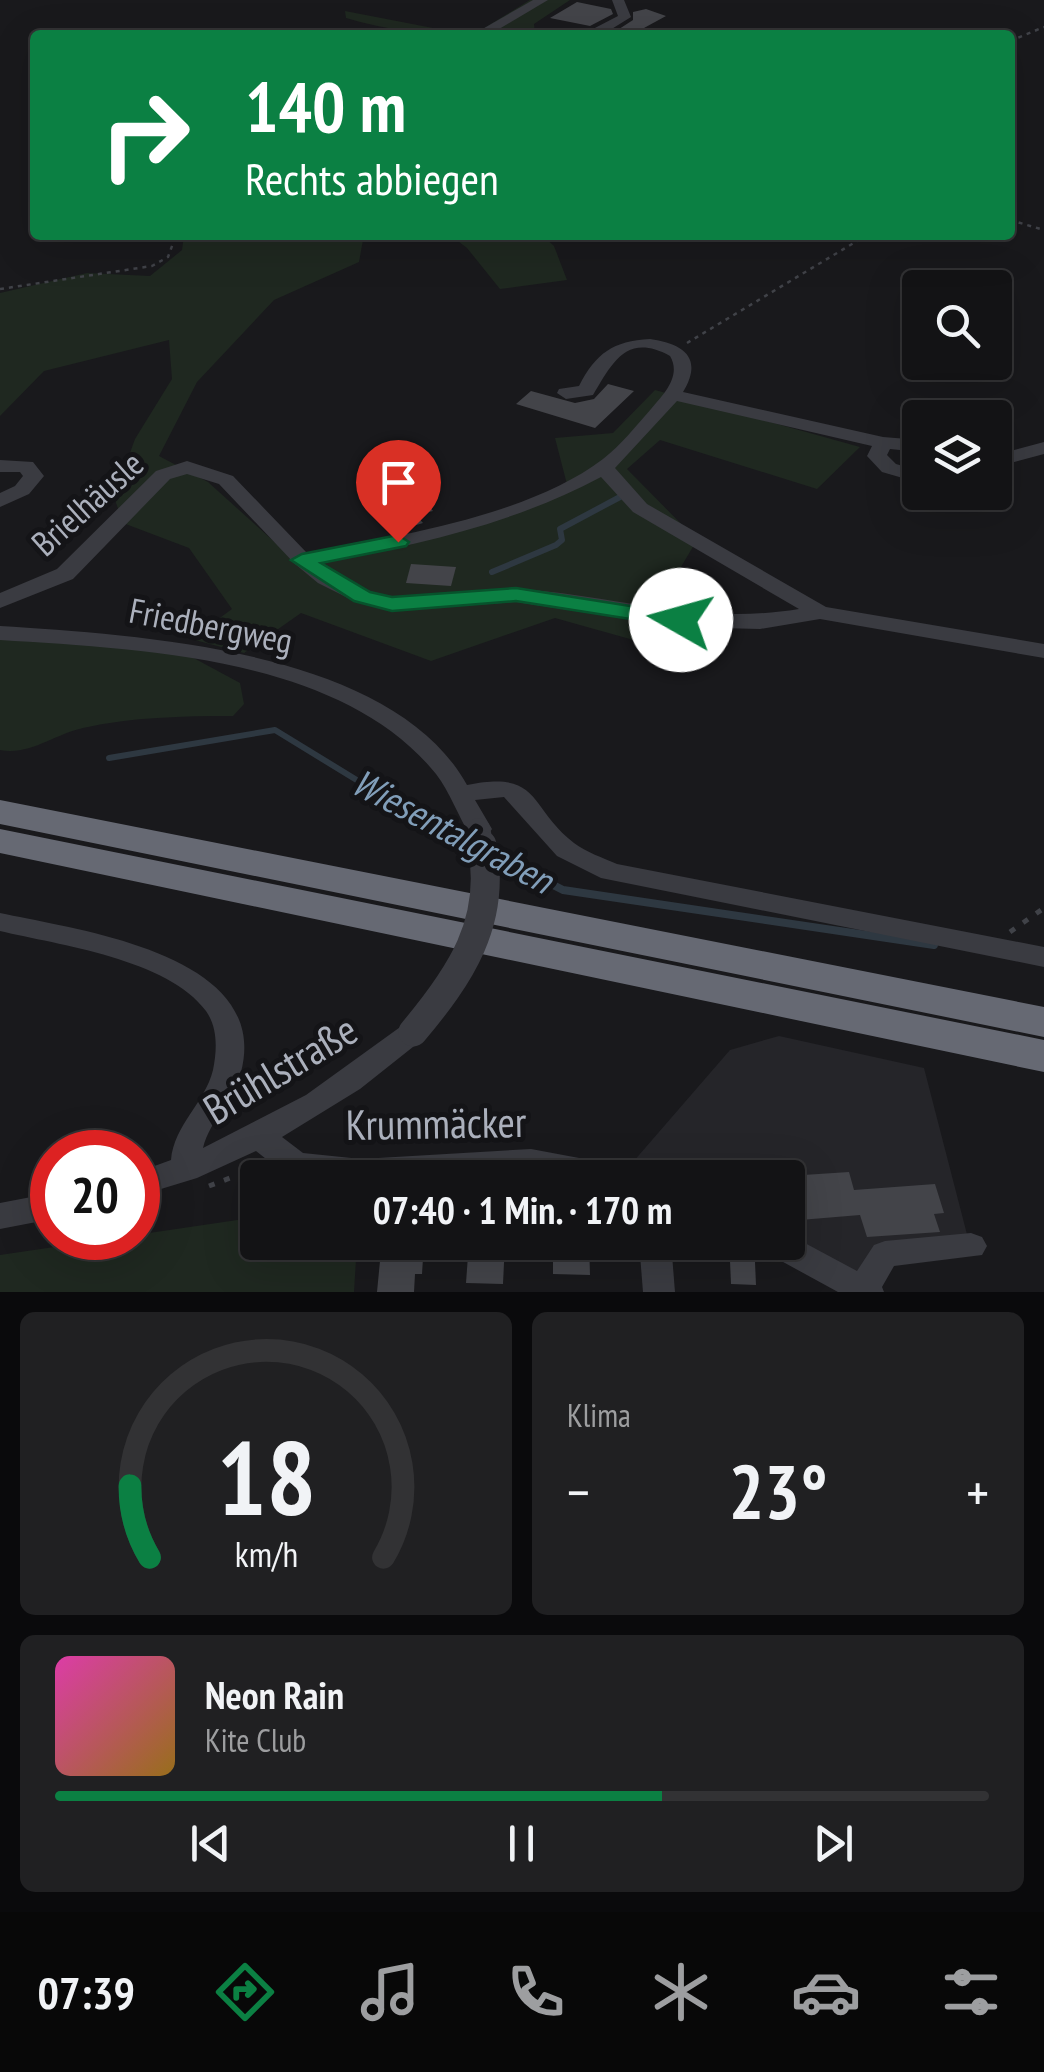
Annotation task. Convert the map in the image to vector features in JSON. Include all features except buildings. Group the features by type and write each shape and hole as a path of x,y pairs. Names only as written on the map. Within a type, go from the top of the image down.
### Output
{"highway":[{"path":"0,812 1044,1022"},
{"path":"0,840 1044,1056"},
{"path":"998,1046 1044,1073"}],"street":[{"path":"487,30 542,0"},
{"path":"600,30 624,17 618,0"},
{"path":"302,560 430,536 521,506 604,468 672,394 687,366 679,351 642,346 620,350 605,358 586,391 566,393"},
{"path":"672,394 902,444"},
{"path":"884,443 877,456 890,468 902,472"},
{"path":"1012,456 1044,448"},
{"path":"0,466 26,466 34,476 22,490 0,501"},
{"name":"Brielhäusle","path":"0,600 65,574 154,484 176,468 200,468 226,480 302,560"},
{"path":"604,468 640,508 820,612"},
{"path":"302,560 362,596 392,604 516,594 681,620 760,622 820,612 1044,652"},
{"name":"Friedbergweg","path":"0,632 177,649 295,675 384,716 422,746 464,794 479,829 490,874 484,922 457,981 413,1032"},
{"path":"464,794 498,787 514,791 566,850 610,872 1044,957"},
{"name":"Brühlstraße","path":"0,922 168,967 209,994 228,1027 228,1072 184,1148 186,1168"},
{"name":"Brühlstraße","path":"160,1177 260,1138 360,1077 413,1032"},
{"name":"Krummäcker","path":"260,1138 289,1160"},
{"path":"0,1216 30,1210"},
{"path":"805,1259 865,1291 885,1254 970,1246"},
{"path":"656,1260 659,1292"}],"path":[{"path":"1015,38 1044,27"},
{"path":"1015,221 1044,230"},
{"path":"0,289 152,266 168,257 174,240"},
{"path":"679,351 713,324 859,240"},
{"path":"997,946 1019,922 1044,908"}],"shaded area":[{"path":"530,0 570,0 534,24 535,30 481,30"},
{"path":"345,11 443,30 400,30 346,18"},
{"path":"183,240 363,240 359,262 274,300 197,382 159,456 208,482 300,565 569,492 555,438 613,433 655,390 860,447 817,489 660,440 627,469 697,540 637,641 555,618 431,661 301,613 244,653 191,639 232,609 189,548 123,523 114,497 135,439 172,379 169,340 44,371 0,416 0,293 87,273 150,276 182,250"},
{"path":"457,240 547,240 554,246 567,280 500,289"},
{"path":"0,633 177,649 240,683 244,704 233,716 120,721 73,731 21,750 0,750"},
{"path":"779,1036 924,1068 970,1246 885,1254 863,1289 805,1253 805,1160 635,1160 730,1050"},
{"path":"240,1220 240,1260 356,1260 354,1292 0,1292 0,1255 30,1251 30,1260 160,1260 160,1231"}],"waterway":[{"path":"492,572 556,545 562,540 560,529 620,497"},
{"name":"Wiesentalgraben","path":"109,758 275,730 404,809 474,845"},
{"name":"Wiesentalgraben","path":"494,855 563,890 934,945"}],"route":[{"path":"398,542 302,560 326,578 362,596 392,604 516,594 681,620"}]}
